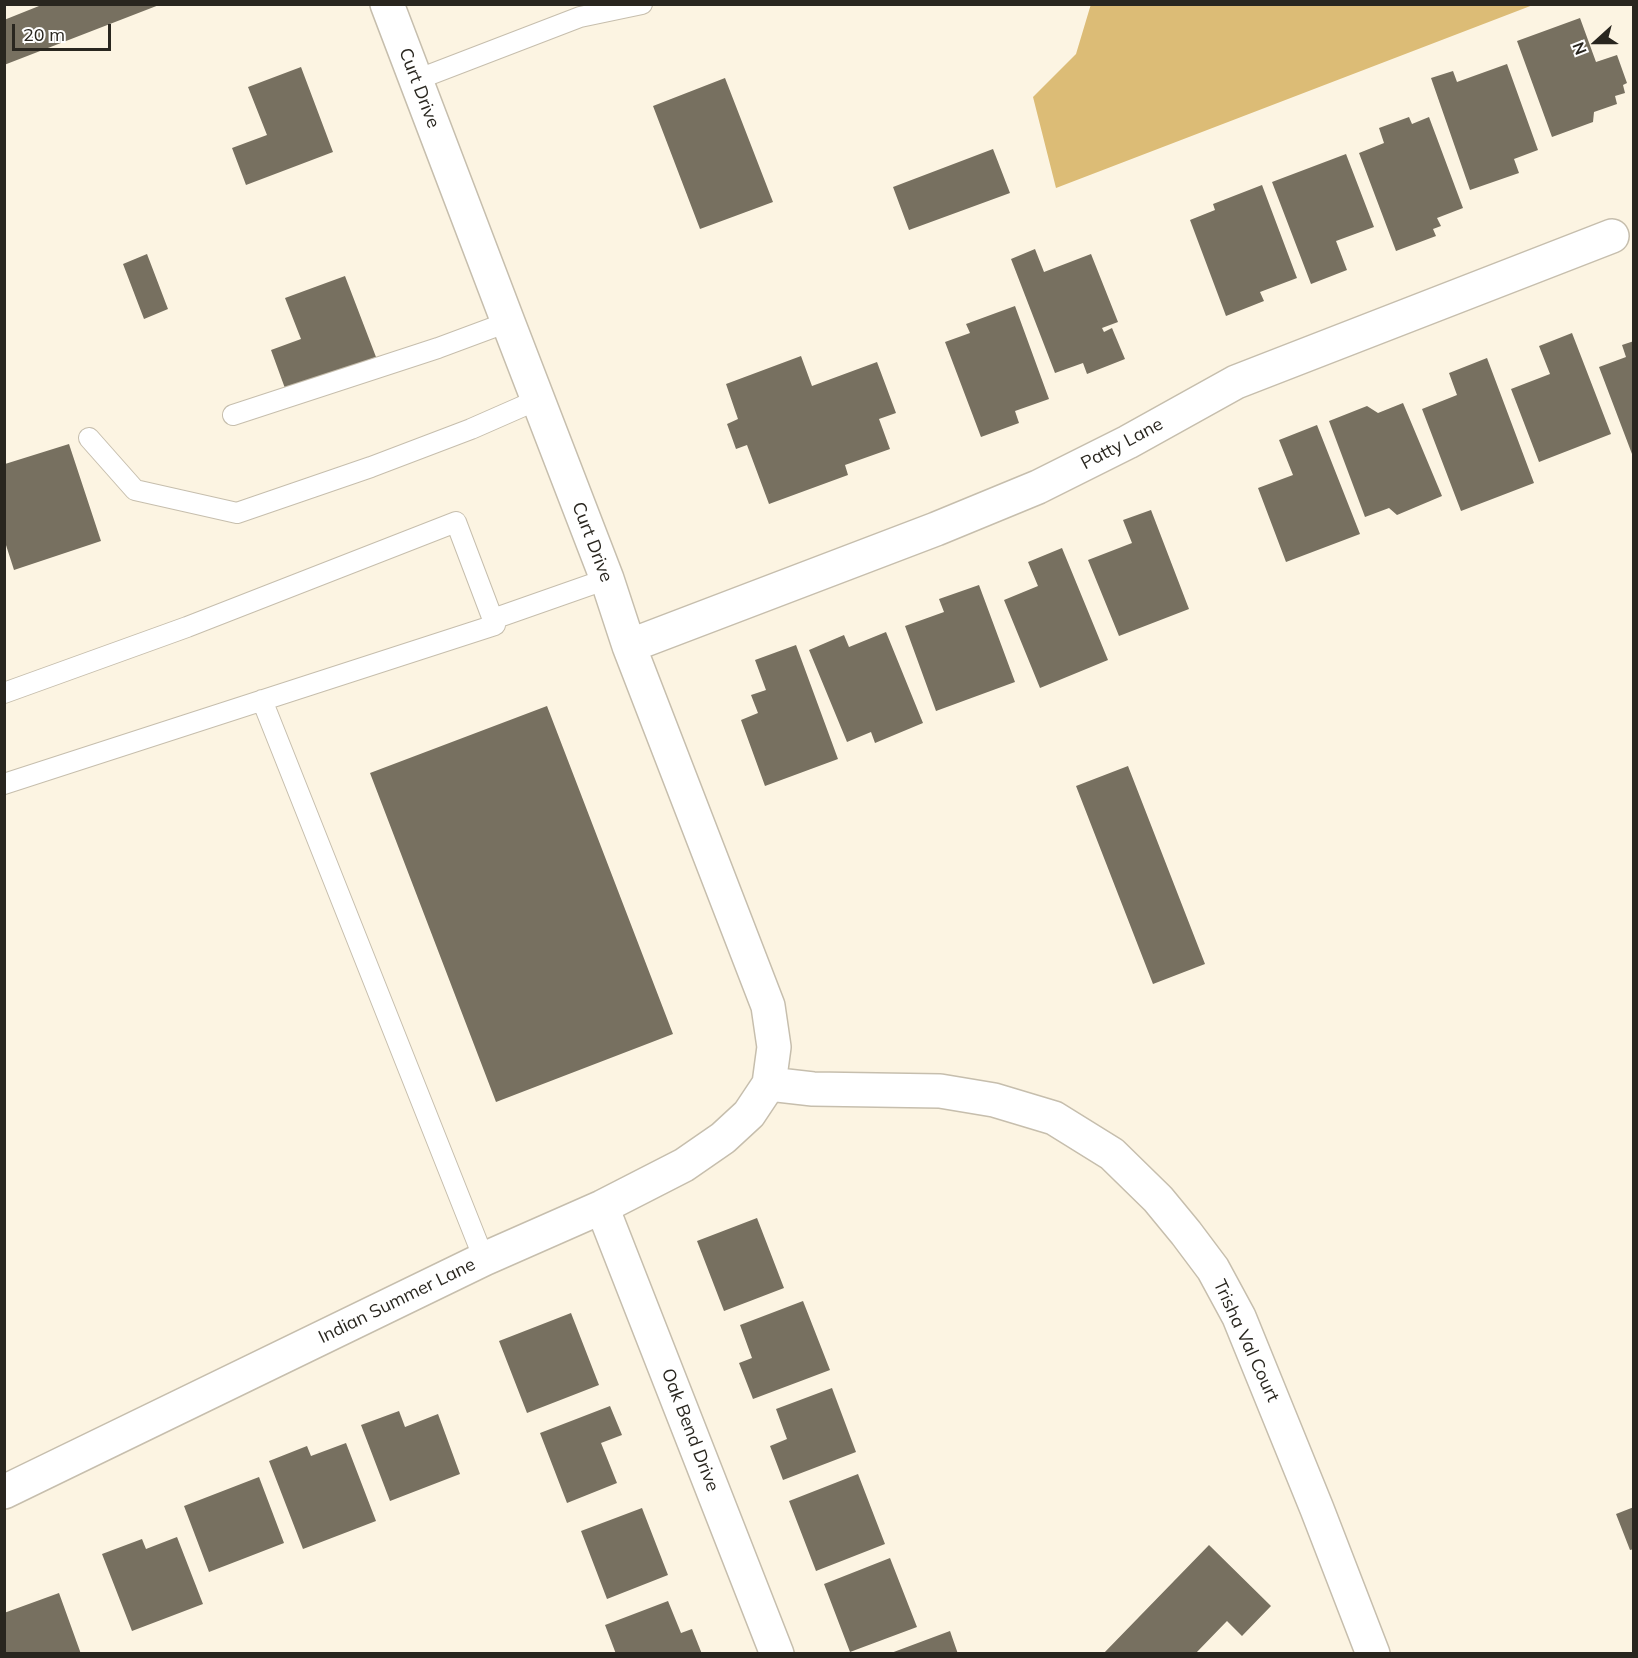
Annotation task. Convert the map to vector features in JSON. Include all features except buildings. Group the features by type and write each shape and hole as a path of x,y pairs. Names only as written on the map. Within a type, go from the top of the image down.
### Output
{"street":[{"name":"Curt Drive","path":"387,4 607,579 629,646 768,1006 774,1047 769,1084"},
{"name":"Patty Lane","path":"629,646 936,529 1038,487 1128,442 1236,382 1612,236"},
{"name":"Indian Summer Lane","path":"4,1492 484,1258 602,1207 684,1165 723,1138 750,1114 769,1084"},
{"name":"Trisha Val Court","path":"769,1084 813,1089 940,1091 994,1100 1054,1118 1112,1154 1158,1199 1186,1233 1213,1269 1239,1317 1373,1653"},
{"name":"Oak Bend Drive","path":"602,1207 777,1653"}],"lane":[{"path":"416,80 580,17 642,4"},
{"path":"233,415 438,348 508,322"},
{"path":"89,438 135,490 237,513 416,450 537,400"},
{"path":"4,693 187,627 456,522 495,625 4,784"},
{"path":"493,619 607,579"},
{"path":"262,700 484,1258"}],"shaded area":[{"path":"1091,4 1533,5 1056,188 1033,97 1076,54"}]}
